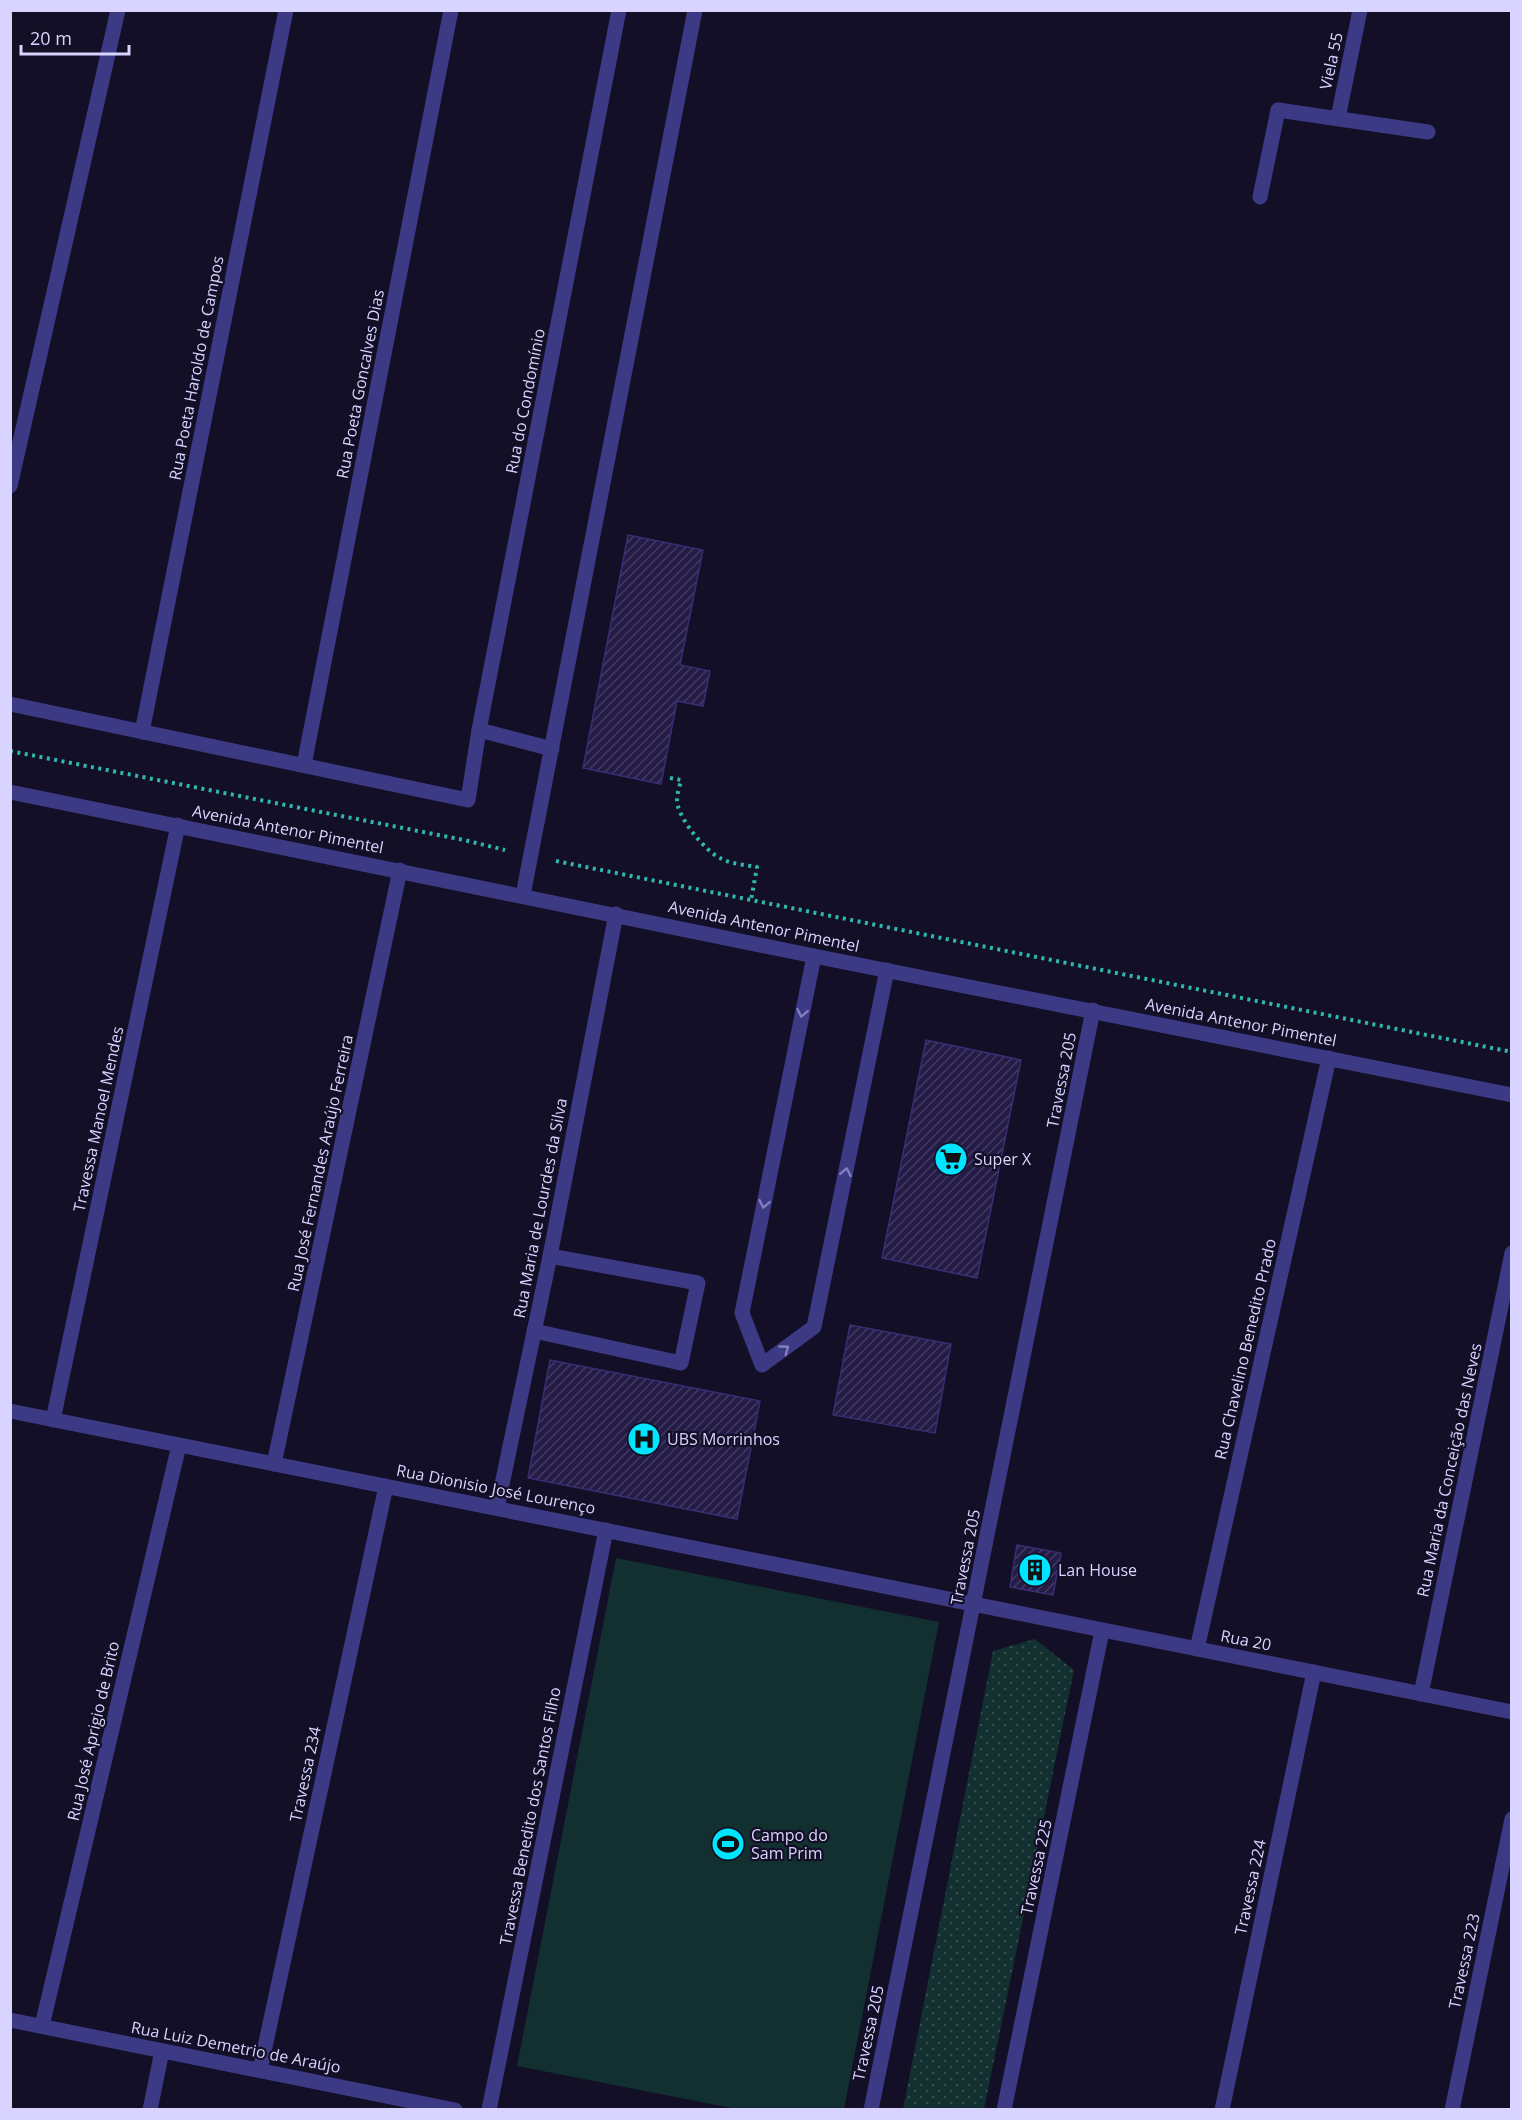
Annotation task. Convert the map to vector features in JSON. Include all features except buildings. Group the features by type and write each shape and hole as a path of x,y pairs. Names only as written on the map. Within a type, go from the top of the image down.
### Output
{"street":[{"path":"10,486 118,10"},
{"name":"Rua Poeta Haroldo de Campos","path":"142,732 286,10"},
{"name":"Rua Poeta Goncalves Dias","path":"304,765 451,10"},
{"name":"Rua do Condomínio","path":"304,765 468,800 479,730 619,10"},
{"path":"523,895 695,10"},
{"name":"Viela 55","path":"1338,118 1360,10"},
{"path":"1260,196 1278,110 1428,132"},
{"path":"10,704 304,765"},
{"path":"479,730 552,749"},
{"name":"Avenida Antenor Pimentel","path":"10,792 1512,1095"},
{"name":"Travessa Manoel Mendes","path":"53,1420 178,825"},
{"name":"Rua José Fernandes Araújo Ferreira","path":"274,1464 400,870"},
{"name":"Rua Maria de Lourdes da Silva","path":"497,1508 550,1256 616,914"},
{"path":"814,956 742,1313 762,1365 814,1327 887,970"},
{"name":"Travessa 205","path":"871,2109 1093,1010"},
{"name":"Rua Chavelino Benedito Prado","path":"1197,1648 1329,1058"},
{"name":"Rua Maria da Conceição das Neves","path":"1421,1694 1512,1253"},
{"path":"534,1331 681,1363 698,1283 550,1256"},
{"name":"Rua Dionisio José Lourenço","path":"10,1411 974,1604"},
{"name":"Rua José Aprigio de Brito","path":"42,2026 179,1445"},
{"name":"Travessa 234","path":"260,2070 386,1486"},
{"name":"Travessa Benedito dos Santos Filho","path":"489,2109 606,1530"},
{"name":"Rua 20","path":"974,1604 1512,1712"},
{"name":"Travessa 225","path":"1004,2109 1102,1631"},
{"name":"Travessa 224","path":"1222,2109 1314,1672"},
{"name":"Travessa 223","path":"1452,2109 1512,1819"},
{"name":"Rua Luiz Demetrio de Araújo","path":"10,2020 455,2109"},
{"path":"150,2109 162,2051"}],"path":[{"path":"10,751 464,840 531,856 1512,1052"},
{"path":"670,778 681,780 677,799 678,808 693,832 711,852 730,862 757,867 752,900"}],"green space":[{"name":"Campo do Sam Prim","path":"616,1558 939,1622 844,2109 737,2109 517,2066"},
{"path":"1035,1639 1074,1670 984,2109 903,2109 993,1651"}],"place":[{"name":"Super X","path":"951,1159"},
{"name":"UBS Morrinhos","path":"644,1439"},
{"name":"Lan House","path":"1035,1570"},
{"name":"Campo do Sam Prim","path":"728,1844"}]}
